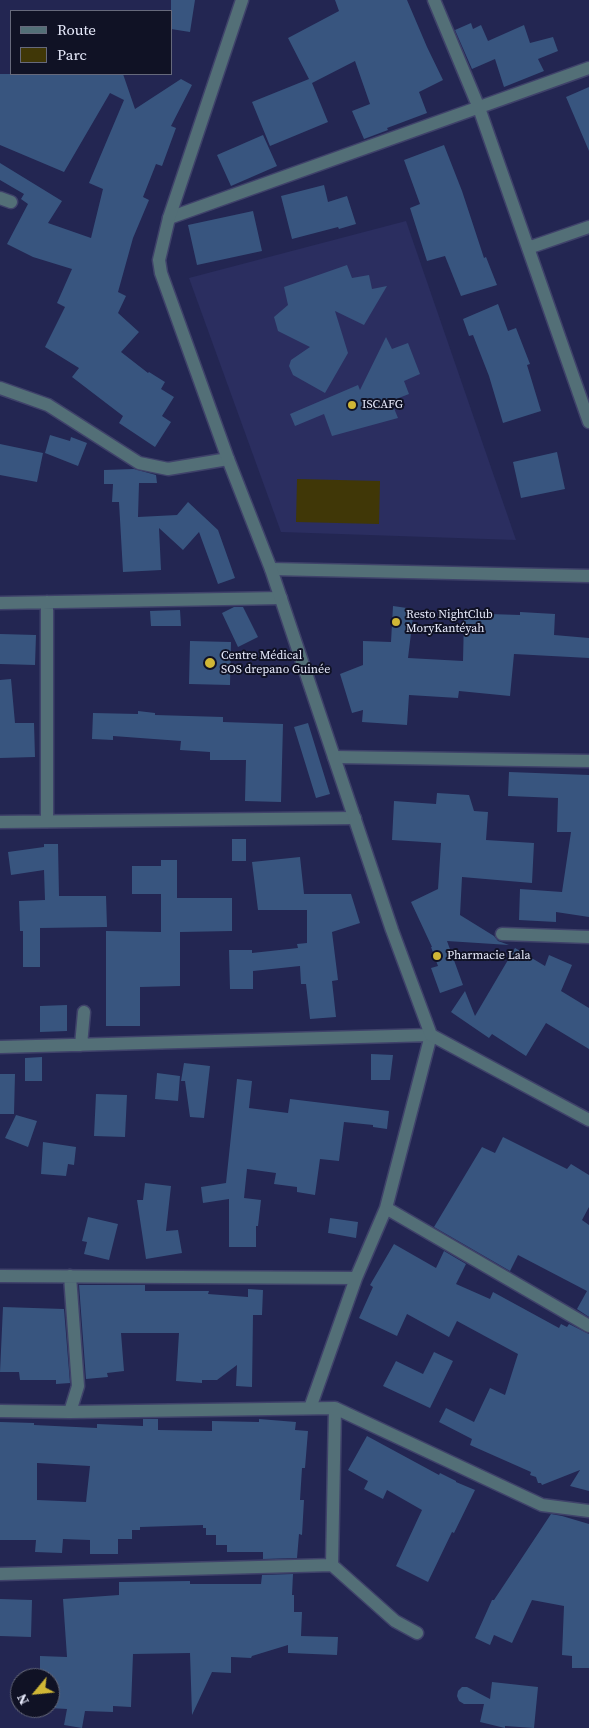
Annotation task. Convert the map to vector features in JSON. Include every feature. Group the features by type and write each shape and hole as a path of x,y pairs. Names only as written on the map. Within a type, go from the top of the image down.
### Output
{"street":[{"path":"242,0 169,218 159,260 161,273 228,459 281,598 392,930 431,1035 386,1208 356,1278 310,1408"},
{"path":"434,0 478,108 528,248 584,391 589,422"},
{"path":"169,218 589,68"},
{"path":"528,248 589,226"},
{"path":"0,388 48,405 139,463 168,469 228,459"},
{"path":"271,570 589,576"},
{"path":"0,603 281,598"},
{"path":"47,602 47,821"},
{"path":"334,758 589,762"},
{"path":"0,822 355,818"},
{"path":"502,934 589,937"},
{"path":"80,1045 84,1012"},
{"path":"0,1047 431,1035 589,1120"},
{"path":"386,1208 589,1326"},
{"path":"0,1276 356,1278"},
{"path":"70,1276 78,1386 70,1412"},
{"path":"0,1411 70,1412 335,1408 542,1505 589,1511"},
{"path":"332,1565 335,1408"},
{"path":"0,1574 332,1565 395,1621 417,1633"}],"shaded area":[{"name":"ISCAFG","path":"406,221 516,540 281,532 189,278"}],"green space":[{"path":"297,479 380,481 379,524 296,522"}],"building":[{"path":"171,0 195,0 190,32 172,29"},
{"path":"335,0 407,0 443,80 419,92 427,113 364,139 352,111 370,104 355,61 312,83 328,122 270,146 252,102 309,79 288,38 339,11"},
{"path":"471,23 473,29 481,25 488,41 524,25 530,43 553,37 558,51 538,59 544,71 504,87 495,59 472,69 455,30"},
{"path":"0,74 123,75 135,109 181,79 192,85 171,126 176,128 162,166 156,164 143,197 149,200 133,238 118,292 126,296 118,313 139,332 121,352 148,373 165,382 161,389 174,397 162,416 171,422 155,447 119,423 123,416 72,377 79,368 45,347 65,307 57,303 72,269 33,257 7,244 28,204 21,199 24,194 0,180 0,163 62,201 48,223 91,238 103,189 89,183 124,100 110,93 64,172 0,145"},
{"path":"589,87 589,151 566,97"},
{"path":"263,135 277,166 231,186 217,155"},
{"path":"444,145 462,191 484,258 486,257 497,285 461,296 445,256 427,261 410,208 420,204 404,160"},
{"path":"324,185 328,202 347,196 356,224 292,239 281,196"},
{"path":"253,211 262,251 197,265 188,225"},
{"path":"347,265 352,278 369,275 372,289 387,286 364,325 335,311 348,353 325,393 293,375 289,366 291,360 310,347 278,331 274,317 288,305 284,287"},
{"path":"498,304 508,331 516,328 530,364 527,365 541,411 503,423 489,376 473,335 469,336 463,319"},
{"path":"386,337 392,349 408,343 420,374 404,381 409,394 391,401 398,418 332,436 324,414 295,426 290,414 358,385 360,390"},
{"path":"50,435 70,441 71,437 87,443 78,466 45,453"},
{"path":"0,444 43,453 37,482 0,475"},
{"path":"557,452 565,489 521,498 513,462"},
{"path":"134,469 156,475 157,483 139,483 138,517 177,515 188,502 218,530 235,578 218,584 199,532 183,550 159,528 161,570 123,572 119,502 112,502 113,484 104,484 104,470"},
{"path":"393,606 414,609 408,658 463,661 464,619 489,620 489,614 520,615 520,612 555,614 554,635 589,638 589,658 514,654 510,696 459,691 458,698 409,695 407,725 362,722 363,710 352,713 340,674 363,665 363,641 391,642"},
{"path":"234,607 243,607 258,637 238,647 222,613"},
{"path":"180,610 181,626 151,626 150,611"},
{"path":"0,634 36,635 35,665 0,664"},
{"name":"Centre Médical SOS drepano Guinée","path":"190,641 231,642 230,685 189,684"},
{"path":"11,679 15,723 34,723 35,757 0,758 0,680"},
{"path":"138,711 155,713 155,715 223,717 223,722 283,724 281,802 245,801 246,760 210,760 210,752 180,750 181,741 113,736 113,740 92,739 93,713 138,714"},
{"path":"308,723 330,794 316,798 294,727"},
{"path":"509,772 589,775 589,917 556,912 556,922 519,920 520,889 562,892 571,832 557,832 558,798 508,796"},
{"path":"437,793 469,795 474,811 488,812 486,840 534,843 532,883 462,877 460,915 494,936 498,941 509,945 447,941 463,985 440,993 431,968 438,966 432,947 411,902 438,889 441,843 392,840 394,801 436,804"},
{"path":"232,839 246,839 246,861 232,861"},
{"path":"44,844 58,844 59,896 106,896 107,927 40,928 40,967 23,967 23,931 20,931 19,901 45,900 44,870 11,875 8,852 44,847"},
{"path":"300,857 304,894 351,894 360,923 332,932 338,980 332,981 336,1017 310,1019 306,984 301,984 300,966 253,971 253,989 230,989 229,950 252,950 252,953 298,948 297,944 307,943 307,910 258,910 252,862"},
{"path":"161,860 177,860 177,898 232,898 232,931 180,932 180,986 140,987 140,1026 106,1026 106,931 161,932 161,894 132,894 132,866 161,866"},
{"path":"515,948 545,966 549,955 572,965 561,991 589,1008 589,1049 546,1023 526,1056 492,1034 489,1038 451,1012 465,991 475,1016"},
{"path":"67,1005 67,1031 40,1032 40,1006"},
{"path":"371,1054 393,1055 390,1080 371,1080"},
{"path":"42,1057 42,1081 25,1081 25,1058"},
{"path":"184,1063 210,1066 204,1118 190,1117 185,1081 181,1081"},
{"path":"157,1073 180,1076 178,1101 155,1099"},
{"path":"0,1074 15,1074 14,1114 0,1114"},
{"path":"237,1079 252,1081 249,1108 288,1113 290,1099 389,1111 387,1129 373,1127 373,1125 344,1122 339,1161 320,1159 315,1195 297,1192 297,1187 274,1184 276,1173 247,1169 244,1198 261,1200 258,1226 256,1226 256,1247 229,1247 229,1199 203,1203 201,1187 226,1183"},
{"path":"96,1094 127,1095 125,1137 94,1136"},
{"path":"16,1115 37,1121 28,1147 5,1138"},
{"path":"503,1137 567,1169 571,1164 589,1175 589,1207 582,1220 589,1225 589,1317 577,1309 587,1291 518,1255 510,1271 434,1227 482,1147 495,1153"},
{"path":"43,1142 76,1147 74,1165 68,1164 66,1176 41,1174"},
{"path":"145,1183 171,1186 166,1231 178,1230 182,1253 146,1259 137,1200 143,1200"},
{"path":"88,1217 118,1224 109,1260 84,1254 87,1242 82,1241"},
{"path":"330,1218 358,1222 356,1238 328,1233"},
{"path":"394,1244 436,1268 444,1251 466,1264 456,1284 490,1299 493,1292 559,1328 561,1324 567,1327 569,1324 589,1334 589,1491 570,1486 580,1470 542,1485 538,1483 536,1477 530,1475 531,1472 470,1445 472,1439 439,1422 446,1408 474,1422 490,1388 505,1395 518,1354 457,1321 449,1337 407,1314 397,1336 359,1318 373,1287 370,1285"},
{"path":"79,1285 145,1285 145,1291 209,1291 208,1294 248,1297 248,1289 263,1290 262,1315 253,1315 252,1387 236,1386 237,1365 217,1380 202,1380 202,1383 176,1381 179,1333 121,1333 124,1371 107,1373 108,1377 86,1379"},
{"path":"3,1307 64,1309 70,1383 56,1384 56,1380 20,1380 19,1372 0,1372"},
{"path":"434,1352 453,1361 430,1408 383,1386 396,1361 423,1374"},
{"path":"143,1419 158,1419 158,1430 212,1431 212,1421 259,1422 259,1419 296,1422 295,1430 308,1431 305,1468 302,1468 300,1500 304,1500 302,1535 299,1534 297,1558 263,1559 263,1552 227,1552 227,1545 216,1545 216,1535 206,1535 206,1528 203,1528 203,1525 140,1527 140,1530 132,1530 132,1539 118,1539 118,1554 90,1554 90,1540 63,1539 62,1553 35,1552 36,1540 0,1540 0,1422 97,1428 97,1424 143,1426","holes":["37,1463 90,1466 86,1502 37,1500"]},
{"path":"367,1436 439,1475 440,1473 475,1490 428,1582 396,1566 422,1510 387,1490 383,1499 364,1489 368,1481 348,1470"},
{"path":"551,1514 589,1524 589,1668 572,1668 572,1656 562,1655 564,1606 532,1600 512,1643 494,1635 490,1645 475,1638 492,1600 494,1600"},
{"path":"293,1574 292,1595 294,1595 294,1612 302,1612 301,1636 338,1637 337,1655 288,1653 288,1645 252,1656 251,1658 231,1657 231,1673 212,1672 192,1715 190,1653 133,1654 131,1707 113,1706 113,1712 85,1711 82,1728 64,1725 67,1709 60,1709 60,1668 40,1668 40,1656 67,1657 63,1599 119,1595 119,1582 190,1581 190,1584 261,1584 262,1575"},
{"path":"0,1599 32,1600 31,1637 0,1636"},
{"path":"492,1682 538,1687 534,1728 505,1726 505,1728 480,1722 484,1704 464,1704 459,1701 458,1691 462,1687 467,1687 490,1699"}],"place":[{"name":"ISCAFG","path":"352,405"},
{"name":"Resto NightClub MoryKantéyah","path":"396,622"},
{"name":"Centre Médical SOS drepano Guinée","path":"210,663"},
{"name":"Pharmacie Lala","path":"437,956"}]}
